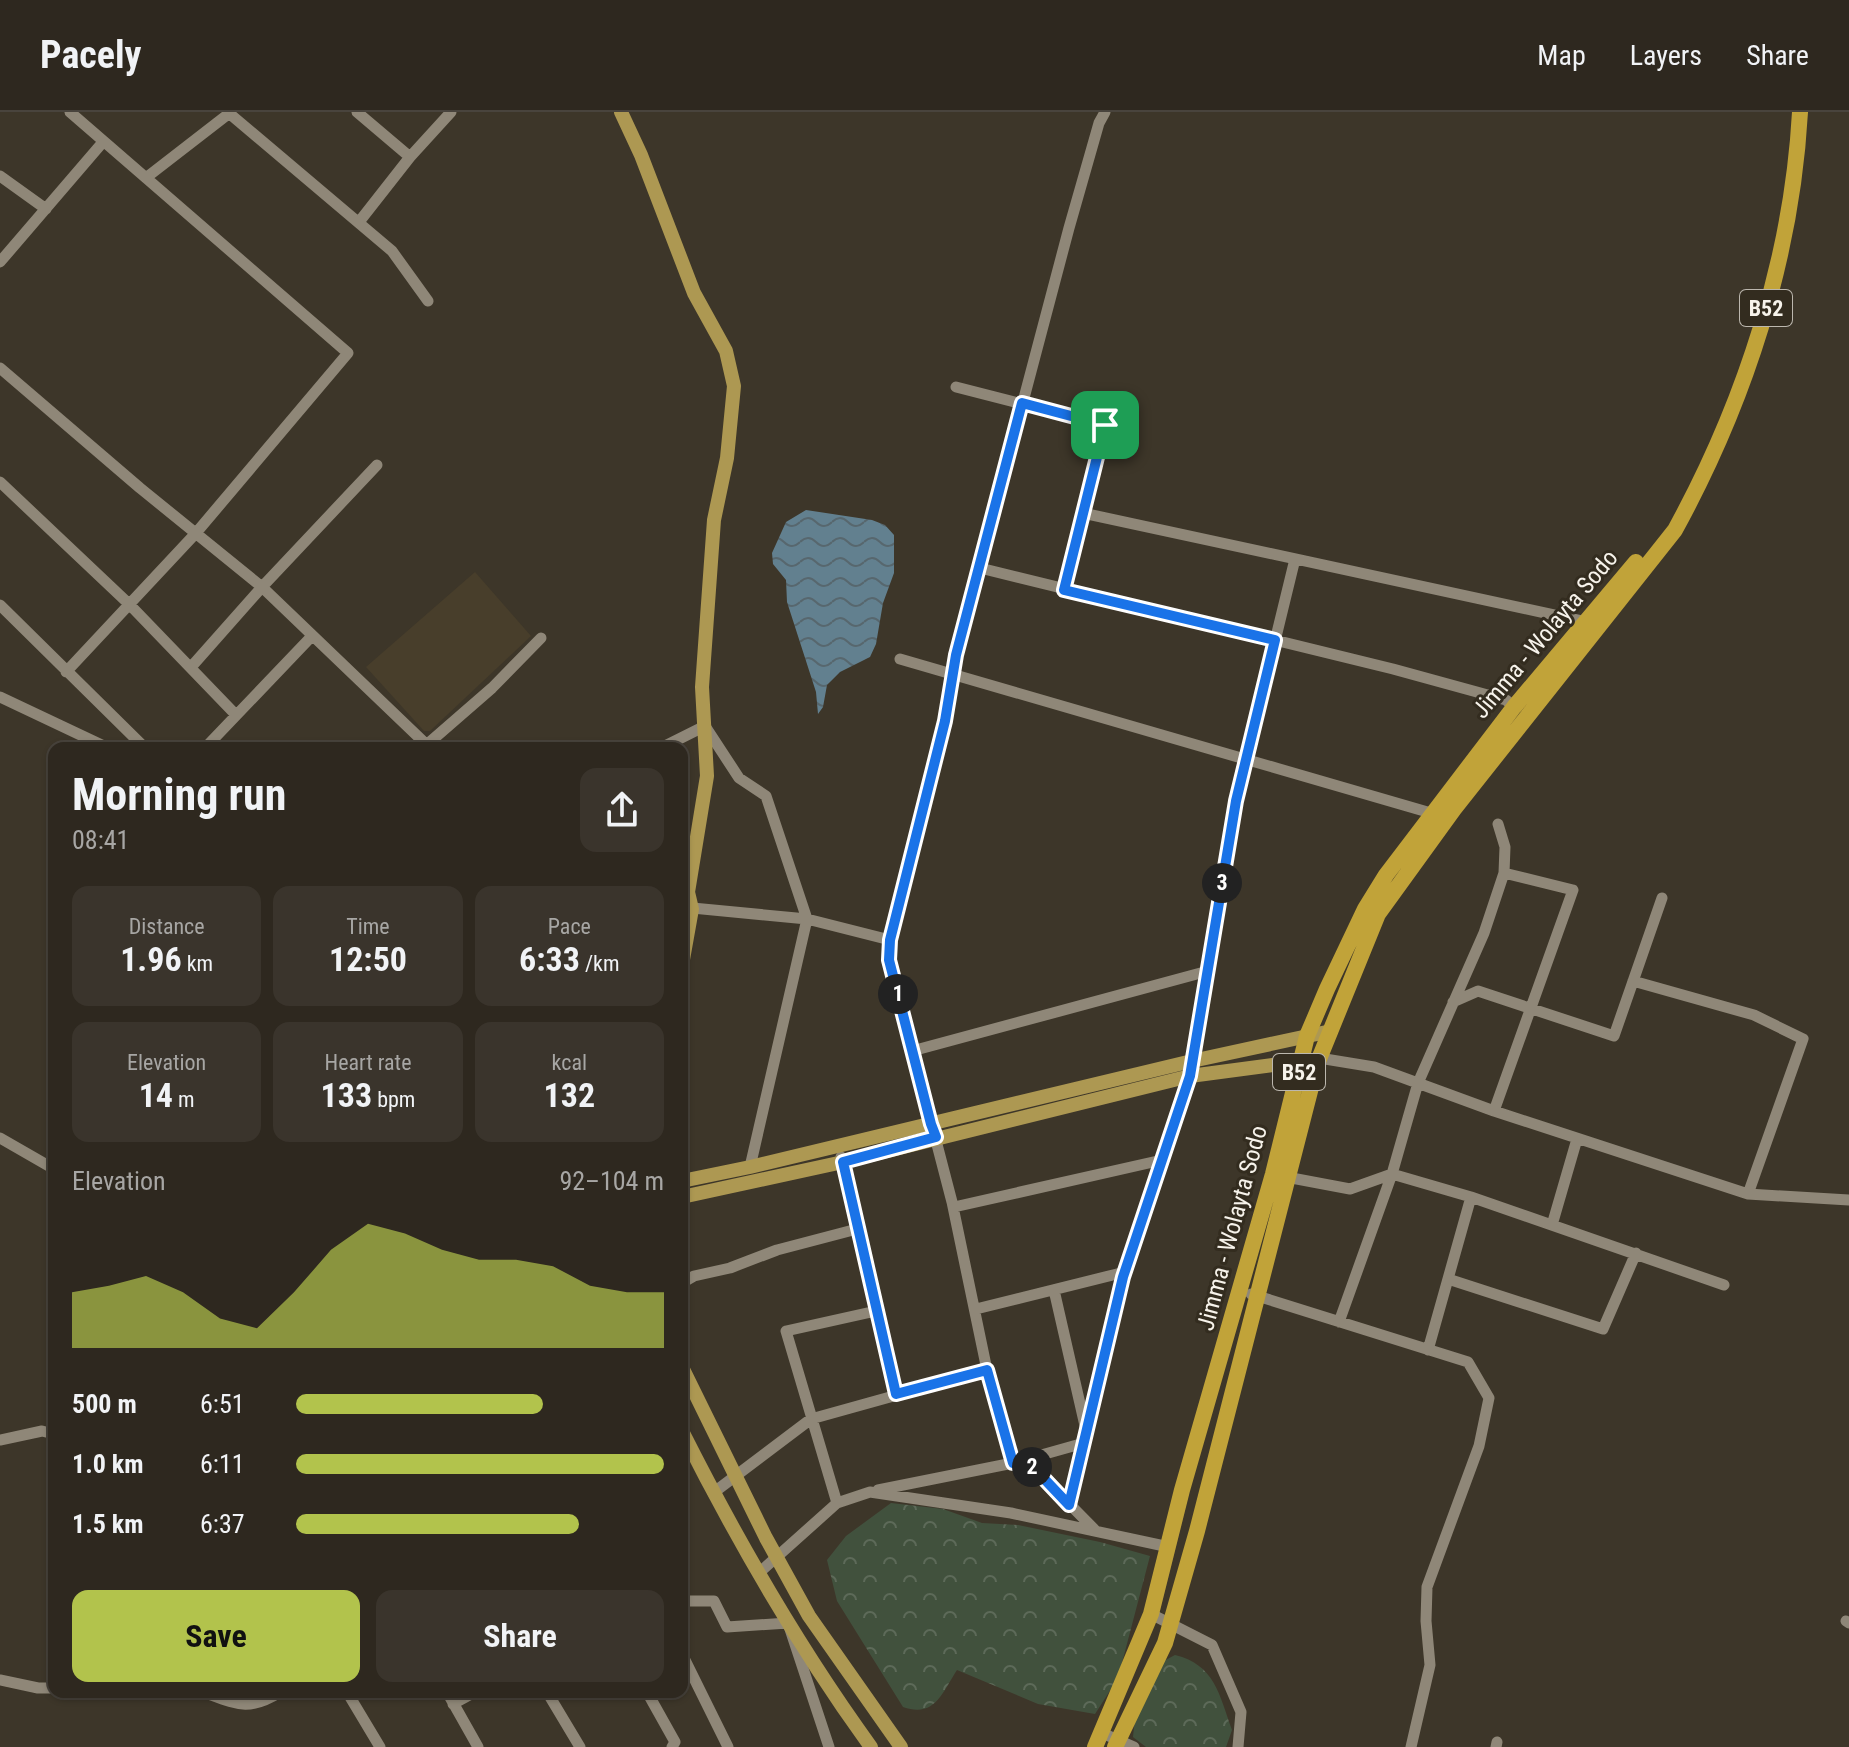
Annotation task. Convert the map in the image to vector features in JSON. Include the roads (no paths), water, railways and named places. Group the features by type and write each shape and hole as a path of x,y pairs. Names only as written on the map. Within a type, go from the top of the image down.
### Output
{"highway":[{"name":"Jimma - Wolayta Sodo","path":"1123,1745 1165,1643 1258,1296 1307,1036 1365,909 1386,875 1514,707 1593,624 1675,530 1694,495 1722,437 1744,380 1768,300 1798,158 1800,112"},
{"name":"Jimma - Wolayta Sodo","path":"1098,1740 1151,1614 1182,1490 1240,1291 1319,1058 1378,914 1593,624"}],"main road":[{"path":"621,112 641,155 694,293 726,351 734,386 727,458 714,520 702,687 707,776 688,890"},
{"path":"688,1180 838,1147 934,1131 1331,1031"},
{"path":"1191,1068 1319,1058"},
{"path":"688,1196 843,1162 934,1131"},
{"path":"688,1379 809,1616 901,1747"},
{"path":"688,1443 713,1493 788,1623 871,1747"}],"street":[{"path":"66,672 196,533 348,353 70,112"},
{"path":"357,112 410,157"},
{"path":"359,222 410,157 451,112"},
{"path":"1013,1463 987,1370 954,1207 889,960 890,940 1022,403 1085,168 1105,112"},
{"path":"147,177 231,113 392,251 428,301"},
{"path":"0,262 103,142"},
{"path":"0,176 46,209"},
{"path":"0,368 262,587 421,742"},
{"path":"956,387 1105,425 1064,590"},
{"path":"192,666 377,465"},
{"path":"0,482 192,666 236,715"},
{"path":"1083,513 1593,624"},
{"path":"1069,1505 1125,1272 1191,1068 1236,801 1295,559"},
{"path":"980,568 1506,700 1514,707"},
{"path":"0,605 139,742"},
{"path":"211,742 312,636"},
{"path":"432,742 492,688 541,638"},
{"path":"900,659 1431,813"},
{"path":"0,697 95,742"},
{"path":"673,742 705,726 739,778 766,796 807,919 750,1167"},
{"path":"1339,1322 1392,1174 1418,1083 1484,933 1504,873 1505,847 1498,824"},
{"path":"1494,1111 1573,890 1504,873"},
{"path":"1452,1003 1478,991 1614,1036 1662,898"},
{"path":"688,902 807,919 890,940"},
{"path":"912,1051 1208,971"},
{"path":"1633,981 1754,1015 1803,1039 1748,1194"},
{"path":"1319,1058 1374,1067 1494,1111 1748,1194 1849,1200"},
{"path":"0,1138 48,1166"},
{"path":"1552,1225 1577,1139"},
{"path":"838,1147 896,1394"},
{"path":"954,1207 1162,1160"},
{"path":"1280,1176 1350,1189 1392,1174 1471,1197 1724,1285"},
{"path":"1428,1350 1471,1197"},
{"path":"688,1280 777,1250 857,1229"},
{"path":"1448,1279 1603,1329 1636,1253"},
{"path":"976,1309 1125,1272"},
{"path":"1054,1290 1085,1438"},
{"path":"1240,1291 1468,1362 1489,1398 1479,1446 1427,1587 1430,1665 1411,1747"},
{"path":"837,1503 786,1331 876,1311"},
{"path":"713,1493 811,1419 987,1370"},
{"path":"0,1440 42,1431 48,1432"},
{"path":"760,1572 837,1503 870,1492 1013,1463 1085,1438"},
{"path":"1013,1463 1033,1467 1095,1530"},
{"path":"870,1492 1011,1513 1169,1547"},
{"path":"688,1601 714,1601 727,1627 788,1623 829,1747"},
{"path":"1151,1614 1212,1645 1241,1712 1238,1747"},
{"path":"688,1666 728,1747"},
{"path":"0,1680 48,1688"},
{"path":"221,1698 244,1706 270,1698"},
{"path":"351,1698 380,1747"},
{"path":"450,1698 478,1747"},
{"path":"453,1704 464,1698"},
{"path":"551,1698 580,1747"},
{"path":"650,1698 675,1742 672,1747"},
{"path":"1098,1740 1123,1745"}],"water":[{"path":"806,510 872,520 885,525 894,535 894,573 883,603 876,644 870,657 840,672 827,685 823,707 818,714 816,692 787,602 786,580 773,564 772,553 786,522"}]}
